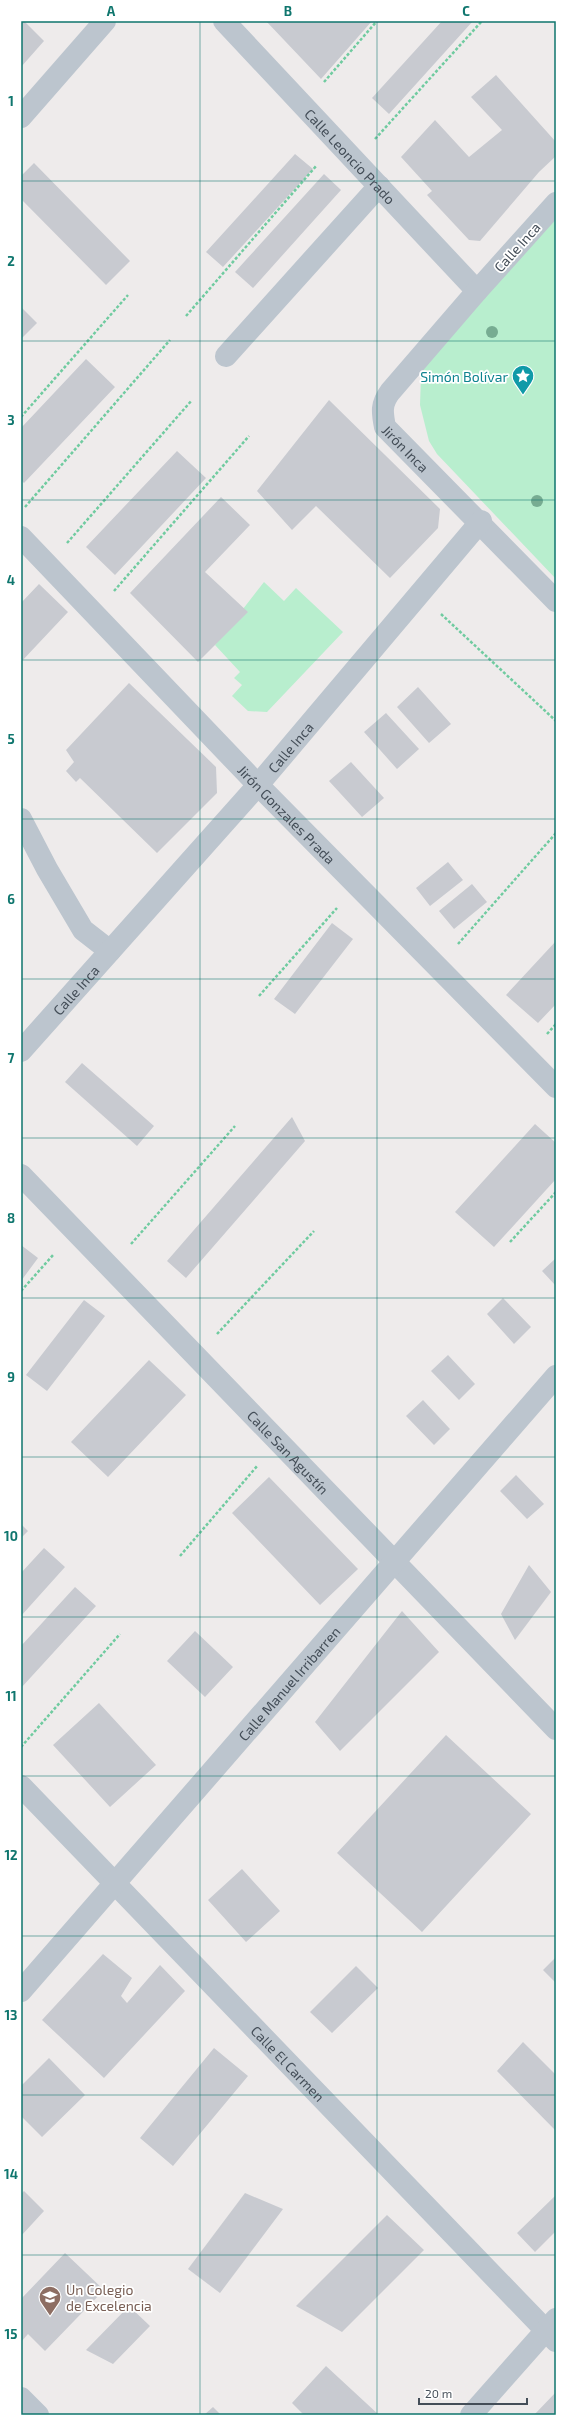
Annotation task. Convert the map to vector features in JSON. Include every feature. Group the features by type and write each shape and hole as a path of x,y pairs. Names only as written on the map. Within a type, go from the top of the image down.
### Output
{"street":[{"path":"21,117 105,21"},
{"name":"Calle Leoncio Prado","path":"224,21 477,291"},
{"path":"226,356 379,186"},
{"name":"Calle Inca","path":"477,291 556,203"},
{"name":"Jirón Inca","path":"477,291 383,402 382,412 386,427 481,521"},
{"path":"481,521 556,601"},
{"name":"Calle Inca","path":"21,1051 258,785 481,521"},
{"name":"Jirón Gonzales Prada","path":"21,537 258,785 556,1087"},
{"path":"21,819 46,869 83,930 110,951"},
{"name":"Calle San Agustín","path":"21,1175 395,1560 556,1729"},
{"name":"Calle Manuel Irribarren","path":"21,1991 556,1376"},
{"name":"Calle El Carmen","path":"21,1786 553,2330"},
{"path":"471,2415 553,2330"},
{"path":"21,2398 38,2415"}],"path":[{"path":"304,105 377,21"},
{"path":"355,160 482,21"},
{"path":"186,316 337,141"},
{"path":"21,417 128,295"},
{"path":"21,511 170,340"},
{"path":"47,565 192,400"},
{"path":"95,614 249,436"},
{"path":"419,593 556,721"},
{"path":"438,967 556,833"},
{"path":"259,996 357,884"},
{"path":"110,1268 236,1126"},
{"path":"510,1242 556,1192"},
{"path":"21,1291 74,1231"},
{"path":"196,1356 314,1232"},
{"path":"180,1556 279,1441"},
{"path":"21,1747 120,1634"}],"green space":[{"path":"556,216 556,579 437,454 429,441 420,405 421,376 425,362"},
{"path":"264,582 284,601 296,588 343,632 267,712 248,711 232,696 242,685 234,678 240,672 215,645"}],"building":[{"path":"21,21 24,21 44,41 21,67"},
{"path":"266,21 372,21 321,79"},
{"path":"442,21 473,21 389,114 372,98"},
{"path":"496,75 556,142 556,156 539,172 480,241 469,240 427,195 432,191 401,157 435,120 469,157 502,130 471,97"},
{"path":"295,154 313,169 223,267 206,252"},
{"path":"34,163 130,261 106,285 21,199 21,176"},
{"path":"324,174 341,190 253,288 235,272"},
{"path":"21,307 37,323 21,339"},
{"path":"86,359 115,387 24,483 21,480 21,428"},
{"path":"329,400 440,509 438,528 390,578 316,506 292,530 257,491"},
{"path":"177,451 206,478 115,575 86,547"},
{"path":"221,497 250,525 205,572 248,612 198,662 130,593"},
{"path":"39,584 68,612 21,662 21,603"},
{"path":"129,683 216,767 217,793 157,853 80,778 76,782 66,771 74,762 66,750"},
{"path":"418,687 451,724 429,743 397,707"},
{"path":"386,713 419,749 397,769 364,732"},
{"path":"351,762 384,798 362,817 329,781"},
{"path":"448,862 463,880 430,906 416,888"},
{"path":"472,884 487,902 454,929 439,911"},
{"path":"332,923 353,939 295,1014 274,999"},
{"path":"556,941 556,1004 538,1023 506,995"},
{"path":"82,1063 154,1126 137,1146 65,1082"},
{"path":"292,1117 305,1141 186,1278 167,1261"},
{"path":"535,1124 556,1143 556,1179 494,1247 455,1212"},
{"path":"21,1245 38,1258 21,1281"},
{"path":"556,1258 556,1286 542,1271"},
{"path":"503,1298 531,1327 514,1344 487,1314"},
{"path":"84,1300 105,1316 47,1391 26,1375"},
{"path":"448,1355 475,1384 459,1400 431,1371"},
{"path":"149,1360 186,1395 108,1477 71,1442"},
{"path":"423,1400 450,1429 434,1445 406,1416"},
{"path":"516,1475 544,1504 527,1519 500,1491"},
{"path":"269,1477 358,1569 320,1605 232,1513"},
{"path":"21,1524 28,1531 21,1538"},
{"path":"44,1548 65,1567 21,1616 21,1573"},
{"path":"529,1565 551,1592 515,1640 501,1614"},
{"path":"75,1587 96,1606 21,1688 21,1646"},
{"path":"402,1611 439,1652 340,1751 315,1722"},
{"path":"195,1631 233,1667 205,1697 167,1661"},
{"path":"99,1703 156,1765 110,1807 53,1745"},
{"path":"446,1735 531,1814 422,1932 337,1853"},
{"path":"242,1869 280,1911 246,1942 208,1900"},
{"path":"103,1954 132,1978 121,1996 127,2003 160,1965 185,1991 104,2078 42,2020"},
{"path":"556,1957 556,1983 543,1970"},
{"path":"356,1966 378,1988 332,2033 310,2012"},
{"path":"523,2042 556,2075 556,2131 497,2071"},
{"path":"214,2048 248,2076 173,2166 140,2138"},
{"path":"49,2058 85,2095 42,2137 21,2116 21,2086"},
{"path":"24,2191 44,2211 21,2236 21,2194"},
{"path":"245,2193 283,2209 220,2293 188,2269"},
{"path":"556,2195 556,2231 535,2252 517,2233"},
{"path":"387,2215 424,2250 342,2332 296,2306"},
{"name":"Un Colegio de Excelencia","path":"65,2253 104,2290 45,2351 28,2334 21,2342 21,2299"},
{"path":"129,2306 150,2326 113,2364 86,2350"},
{"path":"326,2366 379,2415 304,2415 292,2403"},
{"path":"556,2392 556,2415 534,2415"},
{"path":"213,2407 221,2415 204,2415"}],"place":[{"name":"Simón Bolívar","path":"523,396"},
{"name":"Un Colegio de Excelencia","path":"50,2316"}]}
